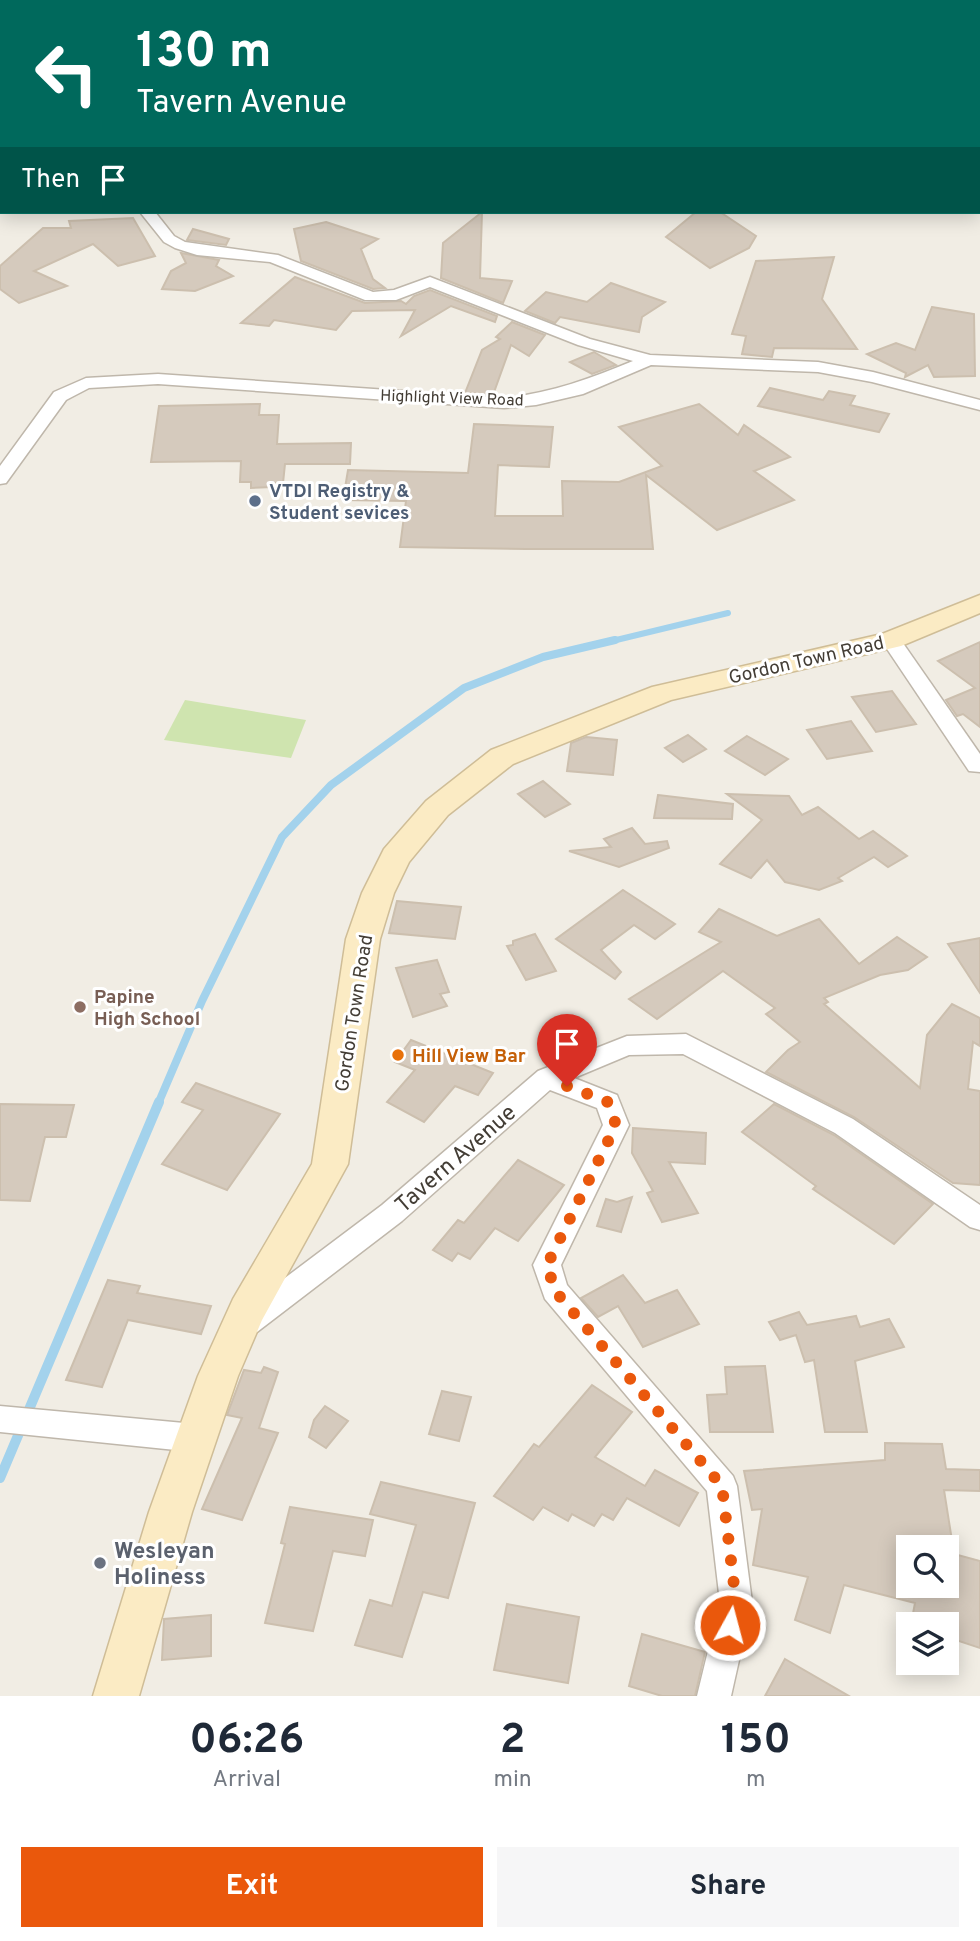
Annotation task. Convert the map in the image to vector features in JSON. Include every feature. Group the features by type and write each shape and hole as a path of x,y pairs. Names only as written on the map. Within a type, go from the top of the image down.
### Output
{"main road":[{"name":"Gordon Town Road","path":"116,1696 195,1438 238,1330 315,1196 330,1164 363,939 378,893 395,857 437,808 502,757 662,693 891,640 980,603"}],"street":[{"path":"149,214 169,239 197,250 273,258 371,297 397,295 430,282 584,342 649,360"},
{"name":"Highlight View Road","path":"0,479 60,396 86,383 158,379 503,403 536,400 577,390 649,360 818,367 873,377 980,405"},
{"path":"891,640 977,766"},
{"path":"547,1078 627,1046 686,1044 844,1126 980,1219"},
{"path":"547,1078 608,1102 616,1125 547,1265 555,1291 722,1486 736,1602 714,1696"},
{"name":"Tavern Avenue","path":"238,1330 392,1213 547,1078"},
{"path":"0,1419 195,1438"}],"green space":[{"path":"185,700 306,720 291,758 164,740"}],"building":[{"path":"482,214 480,278 512,281 503,303 441,278 443,243"},
{"path":"694,214 723,214 756,236 749,248 710,268 666,237"},
{"path":"133,218 155,256 118,266 93,244 34,271 67,286 19,303 0,289 0,266 43,228 71,228 69,221"},
{"path":"326,222 378,239 361,249 373,279 385,288 373,289 301,261 294,229"},
{"path":"193,229 229,239 226,245 187,240"},
{"path":"181,253 219,260 216,266 233,276 195,291 162,289 171,271 186,263"},
{"path":"834,257 822,299 857,349 774,348 772,357 742,354 746,336 732,334 756,261"},
{"path":"295,277 365,303 401,301 406,304 414,296 430,290 497,316 495,322 451,306 401,336 415,310 352,311 336,330 274,320 269,326 241,323"},
{"path":"611,283 665,302 642,317 639,332 560,317 555,323 525,311 546,292 587,302"},
{"path":"932,307 974,314 975,376 934,377 928,365 905,377 906,373 867,354 896,343 915,350"},
{"path":"512,322 545,335 529,356 511,345 493,395 465,393 482,350 500,339 496,337"},
{"path":"594,352 616,365 592,374 570,362"},
{"path":"770,388 823,400 829,391 855,396 850,405 889,414 879,432 758,406"},
{"path":"260,404 259,415 279,415 277,444 351,443 350,464 285,464 283,483 272,483 272,487 251,488 251,482 240,482 241,461 151,462 159,406"},
{"path":"699,404 738,435 744,425 790,457 754,471 794,500 717,530 646,475 653,549 526,549 400,547 406,501 343,500 348,470 468,473 474,424 553,427 549,467 498,465 495,516 563,516 562,481 619,482 662,466 619,427"},
{"path":"980,642 980,727 963,714 957,716 946,700 975,688 938,661"},
{"path":"892,691 916,724 876,732 852,697"},
{"path":"851,721 872,751 827,759 807,730"},
{"path":"688,735 706,749 683,762 665,748"},
{"path":"747,736 788,759 765,775 725,751"},
{"path":"586,737 617,740 613,775 567,771 571,743"},
{"path":"543,781 570,804 545,817 518,794"},
{"path":"727,794 789,796 802,815 818,807 859,839 873,831 907,856 888,867 874,857 838,878 842,881 819,890 785,882 767,860 751,878 720,864 762,820"},
{"path":"658,795 733,804 732,819 654,818"},
{"path":"632,828 645,844 667,841 669,848 619,867 569,851 611,847 604,839"},
{"path":"623,890 675,924 655,939 634,925 601,950 621,972 615,979 556,939"},
{"path":"397,901 461,907 455,939 389,933"},
{"path":"719,909 777,936 819,919 859,964 897,937 927,957 908,970 880,975 824,998 828,1002 824,1004 920,1088 927,1035 952,1004 980,1018 980,1046 973,1042 968,1089 980,1091 980,1185 953,1183 854,1117 766,1072 800,1042 766,1014 775,1008 723,971 657,1019 629,999 721,942 699,932"},
{"path":"535,934 556,971 526,980 507,946 513,945 513,941"},
{"path":"980,938 980,993 948,944"},
{"path":"437,960 449,992 440,994 447,1006 413,1017 396,968"},
{"path":"411,1040 493,1073 478,1095 455,1086 424,1122 387,1102 415,1070 395,1062"},
{"path":"196,1083 280,1114 227,1190 162,1164 203,1110 182,1102"},
{"path":"0,1104 74,1105 66,1137 45,1137 30,1201 0,1200"},
{"path":"774,1104 834,1135 933,1204 894,1244 813,1189 816,1186 742,1132"},
{"path":"633,1128 706,1133 705,1164 669,1162 698,1213 662,1222 647,1193 653,1191 632,1153"},
{"path":"518,1160 564,1185 518,1241 495,1228 470,1259 458,1253 452,1261 433,1250 458,1220 464,1223"},
{"path":"632,1197 621,1232 597,1226 606,1199 617,1202"},
{"path":"623,1275 645,1303 677,1290 699,1324 643,1347 618,1306 598,1317 581,1298"},
{"path":"108,1280 140,1286 137,1293 211,1306 201,1334 128,1320 102,1387 66,1380"},
{"path":"799,1312 807,1325 856,1316 860,1327 889,1319 904,1347 855,1361 867,1432 825,1432 814,1360 805,1362 796,1335 780,1340 769,1322"},
{"path":"765,1366 773,1432 710,1432 707,1395 727,1394 725,1367"},
{"path":"264,1367 278,1372 259,1428 278,1433 242,1520 202,1509 242,1418 227,1415 244,1370 261,1373"},
{"path":"592,1385 632,1412 595,1457 645,1486 655,1470 698,1493 679,1526 627,1498 613,1520 602,1514 594,1526 572,1514 568,1521 543,1507 533,1520 494,1496 534,1444 539,1447"},
{"path":"442,1391 471,1397 459,1441 429,1434"},
{"path":"325,1406 348,1421 326,1448 309,1437 314,1420"},
{"path":"885,1443 942,1444 946,1469 980,1470 980,1491 944,1490 951,1535 896,1535 896,1598 959,1598 959,1555 980,1561 980,1648 959,1641 959,1612 913,1612 915,1603 844,1585 830,1633 795,1620 808,1577 753,1565 762,1509 752,1510 744,1471 885,1460"},
{"path":"381,1482 475,1503 448,1598 423,1592 402,1657 355,1645 370,1600 392,1606 416,1525 370,1514"},
{"path":"290,1507 373,1520 365,1556 333,1551 313,1631 265,1623 285,1544 281,1543"},
{"path":"507,1604 579,1617 568,1683 494,1670"},
{"path":"211,1615 211,1656 162,1660 164,1619"},
{"path":"642,1634 705,1652 695,1696 662,1696 629,1686"},
{"path":"785,1659 849,1696 765,1696"}],"waterway":[{"path":"608,642 728,613"},
{"path":"158,1104 202,1001 282,837 331,785 464,688 543,657 615,640"},
{"path":"0,1478 159,1102"}],"place":[{"name":"VTDI Registry & Student sevices","path":"255,501"},
{"name":"Papine High School","path":"80,1007"},
{"name":"Hill View Bar","path":"398,1055"},
{"name":"Wesleyan Holiness","path":"100,1563"}],"route":[{"path":"567,1086 608,1102 616,1125 547,1265 555,1291 722,1486 736,1602 730,1625"}]}
